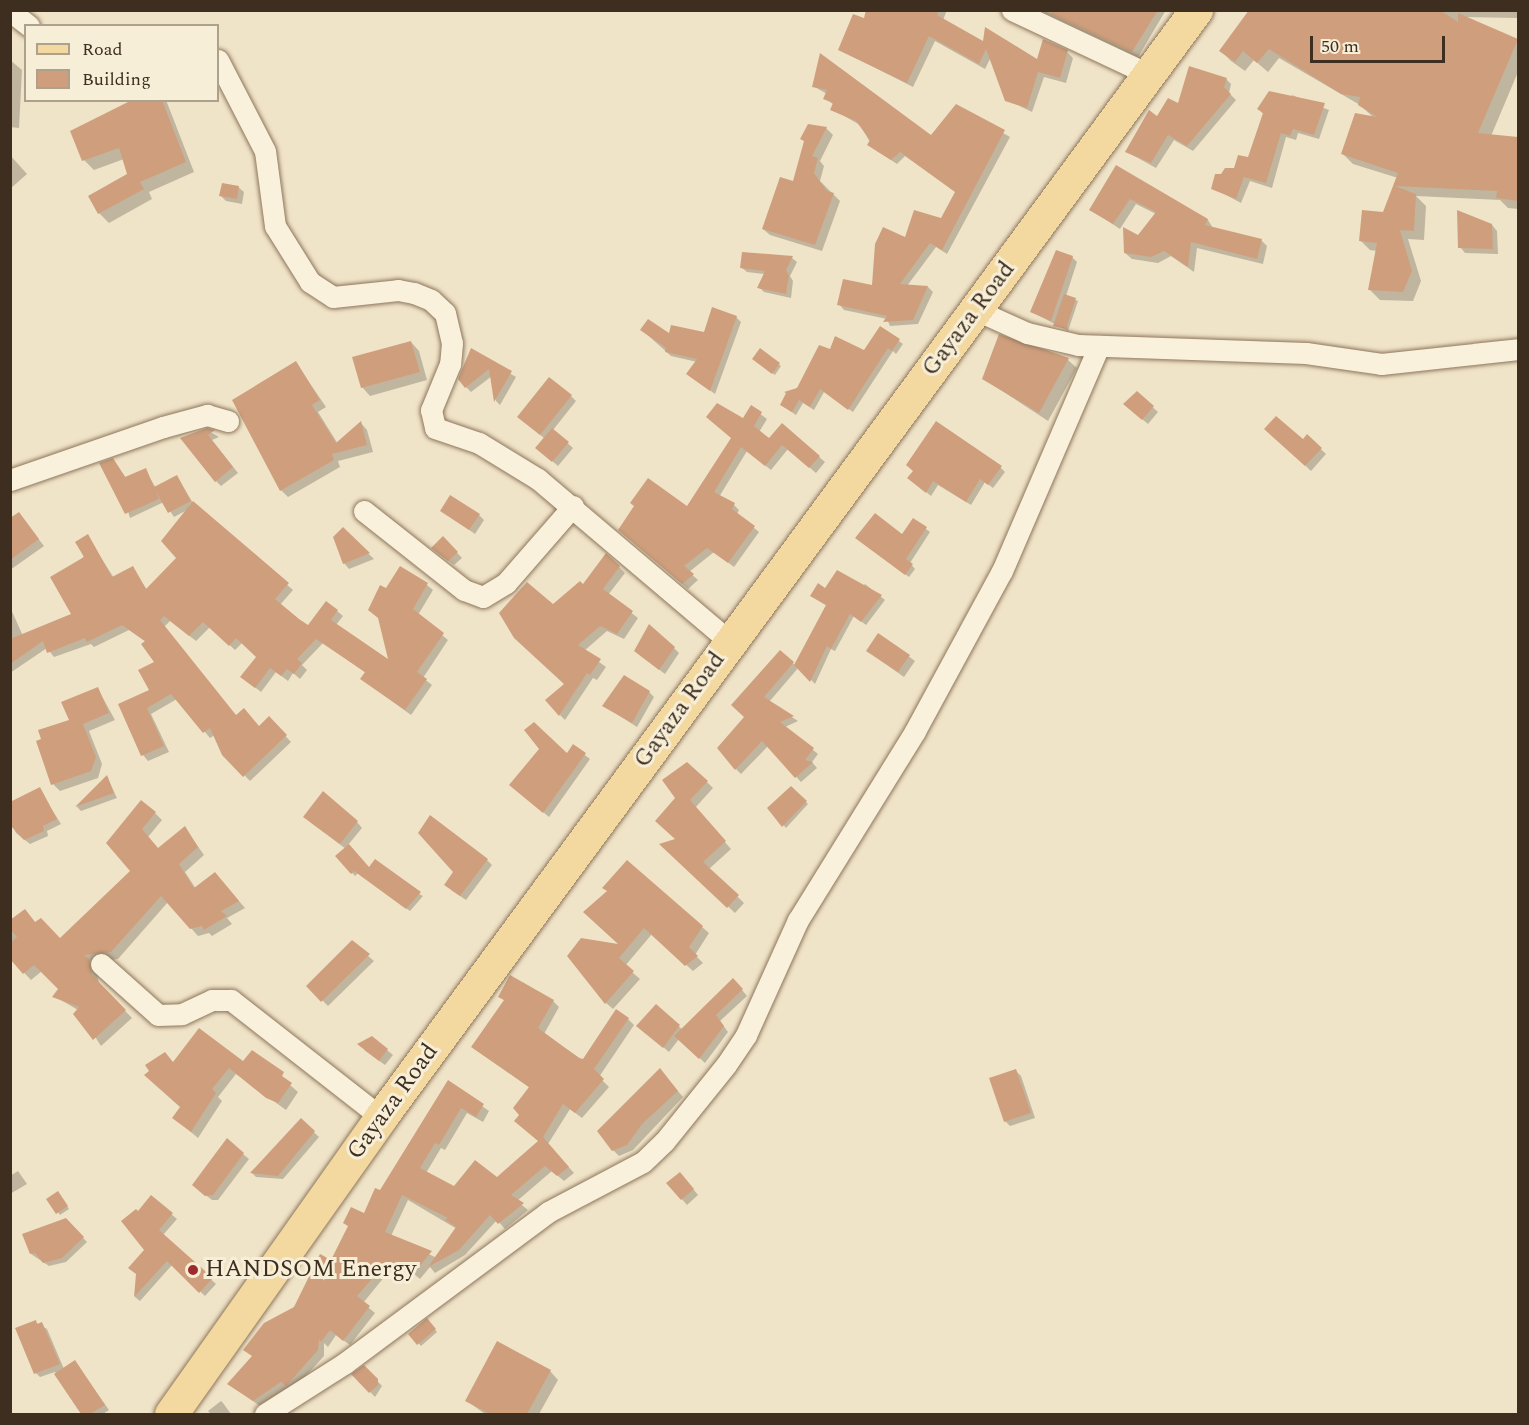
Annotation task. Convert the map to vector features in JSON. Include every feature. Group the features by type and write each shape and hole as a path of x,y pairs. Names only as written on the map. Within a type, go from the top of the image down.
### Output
{"main road":[{"name":"Gayaza Road","path":"171,1414 381,1117 1196,10"}],"street":[{"path":"1012,10 1149,74"},
{"path":"10,11 26,24"},
{"path":"219,62 265,151 275,226 310,282 333,297 398,290 431,300 445,313 452,343 450,364 432,410 435,428 478,443 538,479 573,506 730,642"},
{"path":"976,310 1051,341 1099,346 1306,353 1381,364 1518,349"},
{"path":"265,1414 345,1363 548,1212 643,1162 664,1142 726,1065 746,1035 798,920 909,741 1002,571 1099,346"},
{"path":"10,480 163,427 207,416 228,421"},
{"path":"364,511 464,590 483,597 506,583 573,506"},
{"path":"101,964 158,1015 182,1014 212,1000 231,1000 381,1117"}],"building":[{"path":"866,10 939,10 937,15 983,41 985,27 1037,59 1043,39 1068,50 1060,78 1038,72 1027,108 1005,101 986,49 979,64 929,36 907,83 838,50 853,14 864,18"},
{"path":"1052,10 1158,10 1132,52 1051,14"},
{"path":"1249,10 1440,10 1458,22 1458,13 1518,39 1478,133 1518,137 1518,201 1496,198 1497,191 1395,186 1416,194 1414,231 1400,230 1412,271 1403,292 1368,290 1377,243 1359,241 1362,210 1383,212 1398,173 1341,154 1355,113 1377,117 1358,105 1360,97 1341,94 1269,49 1257,63 1243,51 1235,62 1219,51"},
{"path":"820,53 931,135 956,104 1005,130 942,250 930,243 900,284 928,286 913,320 883,322 887,316 837,305 843,279 872,285 875,244 883,227 905,237 914,210 941,218 955,192 900,152 891,160 867,145 870,140 856,121 830,110 833,103 823,99 827,90 812,87"},
{"path":"1189,66 1227,78 1224,87 1231,94 1187,146 1168,135 1151,163 1125,152 1149,110 1157,116 1168,98 1178,103"},
{"path":"1269,91 1325,103 1314,135 1293,129 1290,136 1281,133 1266,183 1244,177 1236,199 1211,189 1215,174 1221,174 1225,168 1234,168 1238,155 1248,157 1263,113 1257,109"},
{"path":"128,102 163,102 186,162 140,182 144,189 98,214 88,196 127,174 119,148 82,161 70,131"},
{"path":"808,124 827,127 812,156 818,158 814,173 827,191 834,193 815,245 762,229 780,177 793,181 804,141 800,139"},
{"path":"1116,165 1208,219 1205,225 1262,239 1257,259 1191,242 1188,267 1164,251 1151,257 1124,253 1123,227 1138,235 1156,212 1130,199 1113,224 1089,210"},
{"path":"222,183 239,186 237,199 219,196"},
{"path":"1457,210 1492,224 1493,249 1458,248"},
{"path":"1056,250 1073,256 1051,321 1030,312"},
{"path":"742,252 793,256 786,270 789,275 786,294 757,288 765,271 740,268"},
{"path":"1064,294 1076,298 1066,329 1053,326"},
{"path":"712,307 737,316 710,391 686,374 697,359 665,352 666,348 640,330 648,319 669,333 671,325 704,332"},
{"path":"880,326 900,339 892,351 888,348 848,410 820,389 810,407 799,400 792,412 780,405 786,393 784,392 797,388 819,345 830,349 835,336 864,350"},
{"path":"999,334 1069,358 1039,413 982,379"},
{"path":"411,341 420,372 361,388 352,357"},
{"path":"471,348 512,371 494,402 489,369 465,388 458,379"},
{"path":"760,348 780,363 772,374 752,359"},
{"path":"296,361 320,400 312,405 336,443 361,421 367,445 332,454 334,460 280,491 232,400"},
{"path":"549,377 572,395 540,435 517,417"},
{"path":"1137,391 1154,406 1142,420 1123,404"},
{"path":"717,403 743,418 751,405 762,412 754,426 769,438 782,423 820,456 809,468 782,445 765,466 741,447 714,492 735,503 732,509 755,526 728,563 707,548 684,566 694,574 682,584 618,530 634,506 630,503 648,478 687,506 731,438 706,417"},
{"path":"1276,416 1303,439 1307,434 1322,448 1305,466 1264,429"},
{"path":"936,421 1002,466 988,485 980,479 966,502 933,481 926,493 907,478 913,471 906,465"},
{"path":"207,428 215,430 208,435 233,467 215,482 180,438"},
{"path":"552,428 569,442 552,462 535,448"},
{"path":"113,458 125,477 146,468 154,487 177,475 191,501 168,513 155,490 159,499 125,514 99,463"},
{"path":"450,495 480,514 469,530 440,511"},
{"path":"193,501 289,583 275,599 299,619 308,625 326,601 338,610 331,620 388,659 378,618 368,610 380,585 386,588 400,566 428,583 413,609 444,633 417,672 427,679 405,710 360,679 365,672 316,639 297,659 302,663 294,674 287,669 281,676 270,668 255,688 240,677 256,657 236,638 229,646 203,622 189,636 164,616 160,620 236,715 244,708 259,726 269,716 287,735 243,777 222,755 210,728 203,733 171,694 147,708 164,746 141,756 118,704 149,690 138,670 154,662 141,644 145,641 122,625 87,642 85,638 47,653 43,641 10,664 10,639 71,614 50,577 84,557 75,542 88,534 112,577 133,566 146,589 176,558 161,541"},
{"path":"19,512 39,539 10,560 10,518"},
{"path":"875,513 902,534 913,518 927,527 906,559 913,564 905,575 855,538"},
{"path":"343,527 370,553 343,564 333,537"},
{"path":"443,536 458,552 448,561 431,548"},
{"path":"606,553 620,566 603,589 633,611 617,634 600,626 578,645 601,659 590,675 587,673 559,716 545,700 564,684 514,638 499,613 527,582 553,604 580,581 583,584"},
{"path":"837,570 882,595 861,622 850,614 831,649 827,646 810,682 794,665 826,605 810,596 818,583 825,588"},
{"path":"649,624 675,647 659,670 634,651"},
{"path":"878,633 910,655 898,672 866,651"},
{"path":"780,650 794,662 764,697 794,716 780,722 814,748 805,760 813,762 795,778 762,741 735,770 717,748 744,717 731,705"},
{"path":"624,675 650,691 632,723 602,706"},
{"path":"98,687 109,713 83,724 96,757 91,771 51,785 36,741 41,739 38,730 69,720 61,702"},
{"path":"534,722 567,753 573,744 586,753 543,813 509,785 539,749 524,730"},
{"path":"687,762 708,781 690,800 726,841 703,862 739,895 727,908 659,844 675,839 655,821 675,798 662,780"},
{"path":"107,775 114,793 75,807"},
{"path":"791,786 807,801 782,827 767,808"},
{"path":"40,787 57,819 43,826 44,831 24,840 10,825 10,802"},
{"path":"323,791 358,821 340,844 303,817"},
{"path":"141,800 156,812 142,829 158,848 185,826 198,847 179,864 194,888 215,872 239,901 221,911 227,916 204,930 202,926 190,929 161,896 111,952 84,955 89,959 92,975 126,1010 93,1040 73,1014 79,1007 52,997 58,989 34,965 23,974 10,959 10,943 17,937 10,929 10,920 25,909 35,922 41,918 60,938 130,871 106,843"},
{"path":"430,815 488,859 460,896 444,885 453,872 418,833"},
{"path":"349,844 369,867 375,859 421,892 406,909 354,871 351,874 335,856"},
{"path":"627,860 703,926 689,947 698,956 685,966 644,928 619,958 634,971 605,1004 567,956 581,938 618,944 583,912 607,891 602,888"},
{"path":"352,940 370,954 321,1002 306,986"},
{"path":"510,975 554,1000 538,1028 579,1058 583,1059 616,1009 629,1018 594,1069 604,1079 575,1113 563,1104 543,1137 569,1167 557,1176 545,1166 511,1195 524,1203 498,1224 490,1215 459,1250 428,1267 456,1227 445,1220 448,1218 402,1195 385,1232 432,1251 413,1274 398,1261 394,1270 384,1265 357,1296 370,1306 343,1341 330,1330 321,1342 319,1339 318,1350 286,1386 281,1382 253,1401 227,1384 252,1356 243,1350 264,1323 294,1307 320,1254 331,1260 348,1226 343,1223 351,1207 364,1213 375,1188 380,1190 448,1080 484,1104 476,1117 461,1108 439,1145 435,1143 420,1168 454,1186 475,1160 497,1177 538,1141 514,1121 519,1115 513,1108 529,1087 471,1047 504,1000 498,997"},
{"path":"733,978 743,989 716,1015 724,1026 699,1059 674,1036"},
{"path":"656,1004 680,1025 663,1048 636,1026"},
{"path":"199,1028 243,1061 252,1050 284,1072 282,1076 292,1083 278,1103 266,1098 229,1068 212,1089 216,1093 191,1132 172,1118 180,1107 144,1075 149,1071 145,1065 165,1052 173,1062"},
{"path":"372,1036 388,1049 379,1061 357,1044"},
{"path":"660,1068 678,1091 642,1124 627,1145 612,1151 597,1131"},
{"path":"1016,1069 1031,1113 1004,1122 989,1078"},
{"path":"301,1118 315,1131 278,1176 250,1173"},
{"path":"227,1138 244,1153 213,1195 205,1196 192,1185"},
{"path":"680,1172 694,1189 681,1200 666,1183"},
{"path":"58,1191 68,1206 56,1214 46,1199"},
{"path":"151,1195 173,1213 159,1230 213,1278 199,1293 167,1261 134,1297 136,1274 128,1268 144,1250 121,1221 136,1209 138,1211"},
{"path":"66,1218 84,1237 62,1258 43,1263 35,1253 30,1254 22,1234"},
{"path":"427,1318 436,1329 417,1345 408,1334"},
{"path":"36,1320 37,1324 42,1322 60,1364 34,1374 15,1328"},
{"path":"497,1341 551,1370 527,1414 490,1414 465,1401"},
{"path":"75,1360 105,1405 90,1414 81,1414 54,1374"},
{"path":"364,1365 378,1379 378,1385 369,1393 351,1374"}],"place":[{"name":"HANDSOM Energy","path":"193,1270"}]}
